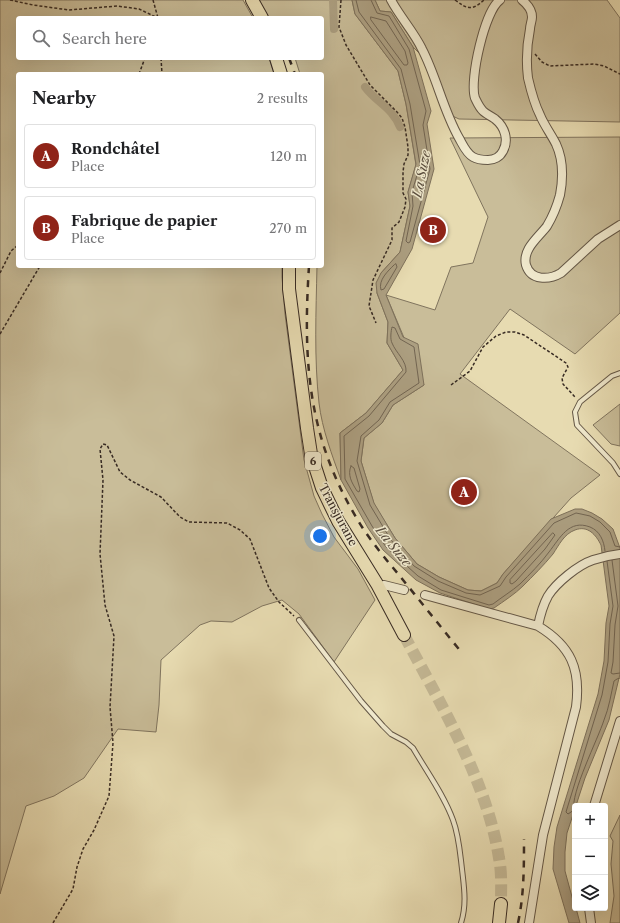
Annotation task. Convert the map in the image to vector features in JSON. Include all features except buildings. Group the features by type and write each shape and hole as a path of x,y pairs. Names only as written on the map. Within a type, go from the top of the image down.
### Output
{"main road":[{"path":"252,0 261,16"},
{"path":"277,60 280,72"},
{"name":"Transjurane","path":"289,268 289,289 304,405 311,454 316,470 322,488 338,521 377,584 404,635"},
{"path":"500,923 501,904"}],"street":[{"path":"391,0 405,24 422,47 432,70 452,127 466,150 473,157 483,160 492,160 500,156 504,150 506,141 505,133 502,125 483,111 477,104 474,95 474,85 476,63 480,44 492,9 500,0"},
{"path":"522,0 530,8 532,17 528,44 528,76 533,97 540,116 557,146 561,160 562,178 560,196 554,214 546,227 530,245 526,264 530,272 536,277 546,279 554,277 561,273 598,239 620,225"},
{"path":"538,626 548,595 556,586 579,566 591,560 620,554"},
{"path":"384,585 404,590"},
{"path":"425,595 538,626 556,640 569,656 577,675 578,690 574,714 543,835 529,923"},
{"path":"595,803 620,720"},
{"path":"589,911 590,923"}],"lane":[{"path":"620,373 612,376 580,402 575,412 577,425 613,463 620,474"},
{"path":"299,620 361,701 391,734 406,742 413,748 445,802 457,834 465,890 464,913 461,923"}],"path":[{"path":"10,0 69,10 117,6 139,9 154,16"},
{"path":"153,0 157,16"},
{"path":"341,0 339,27 346,45 370,85 397,112 404,123 408,147 408,155 402,172 403,193 406,199 405,207 398,222 392,228 392,240 373,280 369,306 376,323"},
{"path":"455,0 462,6 470,8 477,6 484,0"},
{"path":"528,44 542,62 550,66 594,64 604,66 620,74"},
{"path":"140,72 144,60"},
{"path":"161,60 162,72"},
{"path":"0,273 11,251 16,247"},
{"path":"0,334 39,268"},
{"path":"451,385 470,371 483,347 496,336 506,332 515,332 524,335 566,363 568,367 562,378 562,384 580,402"},
{"path":"53,923 73,889 77,867 83,849 94,830 109,796 113,743 110,707 114,636 105,605 100,554 103,480 100,449 103,444 107,445 120,472 130,480 161,497 180,517 189,522 227,523 240,530 250,539 269,588 279,602 299,620"}],"shaded area":[{"path":"0,0 243,0 252,16 16,16 16,60 270,60 273,72 16,72 16,268 282,268 285,314 304,460 314,496 334,537 358,569 375,600 334,662 299,614 282,600 262,606 232,622 211,621 200,625 161,660 156,732 118,729 84,778 54,796 26,806 0,894"},
{"path":"258,0 352,0 355,14 398,71 406,104 416,165 408,192 410,206 400,252 381,273 377,293 388,322 387,343 403,370 366,413 340,433 341,480 322,422 316,369 317,268 324,268 324,72 299,72 296,60 324,60 324,16 266,16"},
{"path":"375,0 607,0 620,18 620,122 459,119 446,113 425,59 413,47 391,12 380,11"},
{"path":"620,137 620,313 575,354 510,309 460,374 600,475 571,498 503,574 497,583 481,591 468,590 439,577 417,564 395,538 374,504 361,461 364,438 382,423 393,405 424,385 386,295 435,310 451,267 473,263 488,217 450,138"},
{"path":"620,404 620,446 611,444 593,425"},
{"path":"620,815 620,923 610,923 614,896 611,864 613,841 610,836"}],"water":[{"name":"La Suze","path":"352,0 375,0 380,11 391,12 413,47 431,111 427,124 434,169 412,249 386,295 403,337 418,344 424,385 393,405 382,423 364,438 361,461 374,503 395,538 417,564 439,577 468,590 481,591 497,583 503,574 551,519 575,509 582,509 602,519 613,529 620,548 620,674 609,720 585,778 577,803 572,803 572,818 567,833 565,871 572,897 572,911 577,911 580,923 569,923 553,869 554,847 557,827 598,694 604,661 606,623 609,606 601,545 597,538 588,530 580,529 571,532 562,540 546,562 520,589 494,608 489,609 440,593 416,580 383,550 368,528 341,480 340,433 366,413 403,370 387,343 388,322 377,293 376,283 381,273 400,252 410,206 408,192 416,164 406,104 398,71 355,14"}],"waterway":[{"path":"333,0 334,29"},
{"path":"365,87 389,110 397,120 400,127"}],"tunnel":[{"path":"404,635 447,715 484,800 493,829 500,864 501,904"}],"railway":[{"path":"290,60 294,72"},
{"path":"309,268 307,300 308,364 318,426 327,456 340,486 356,517 366,532 462,653"},
{"path":"518,923 523,892 524,839"}],"place":[{"name":"Fabrique de papier","path":"433,230"},
{"name":"Rondchâtel","path":"464,492"}]}
